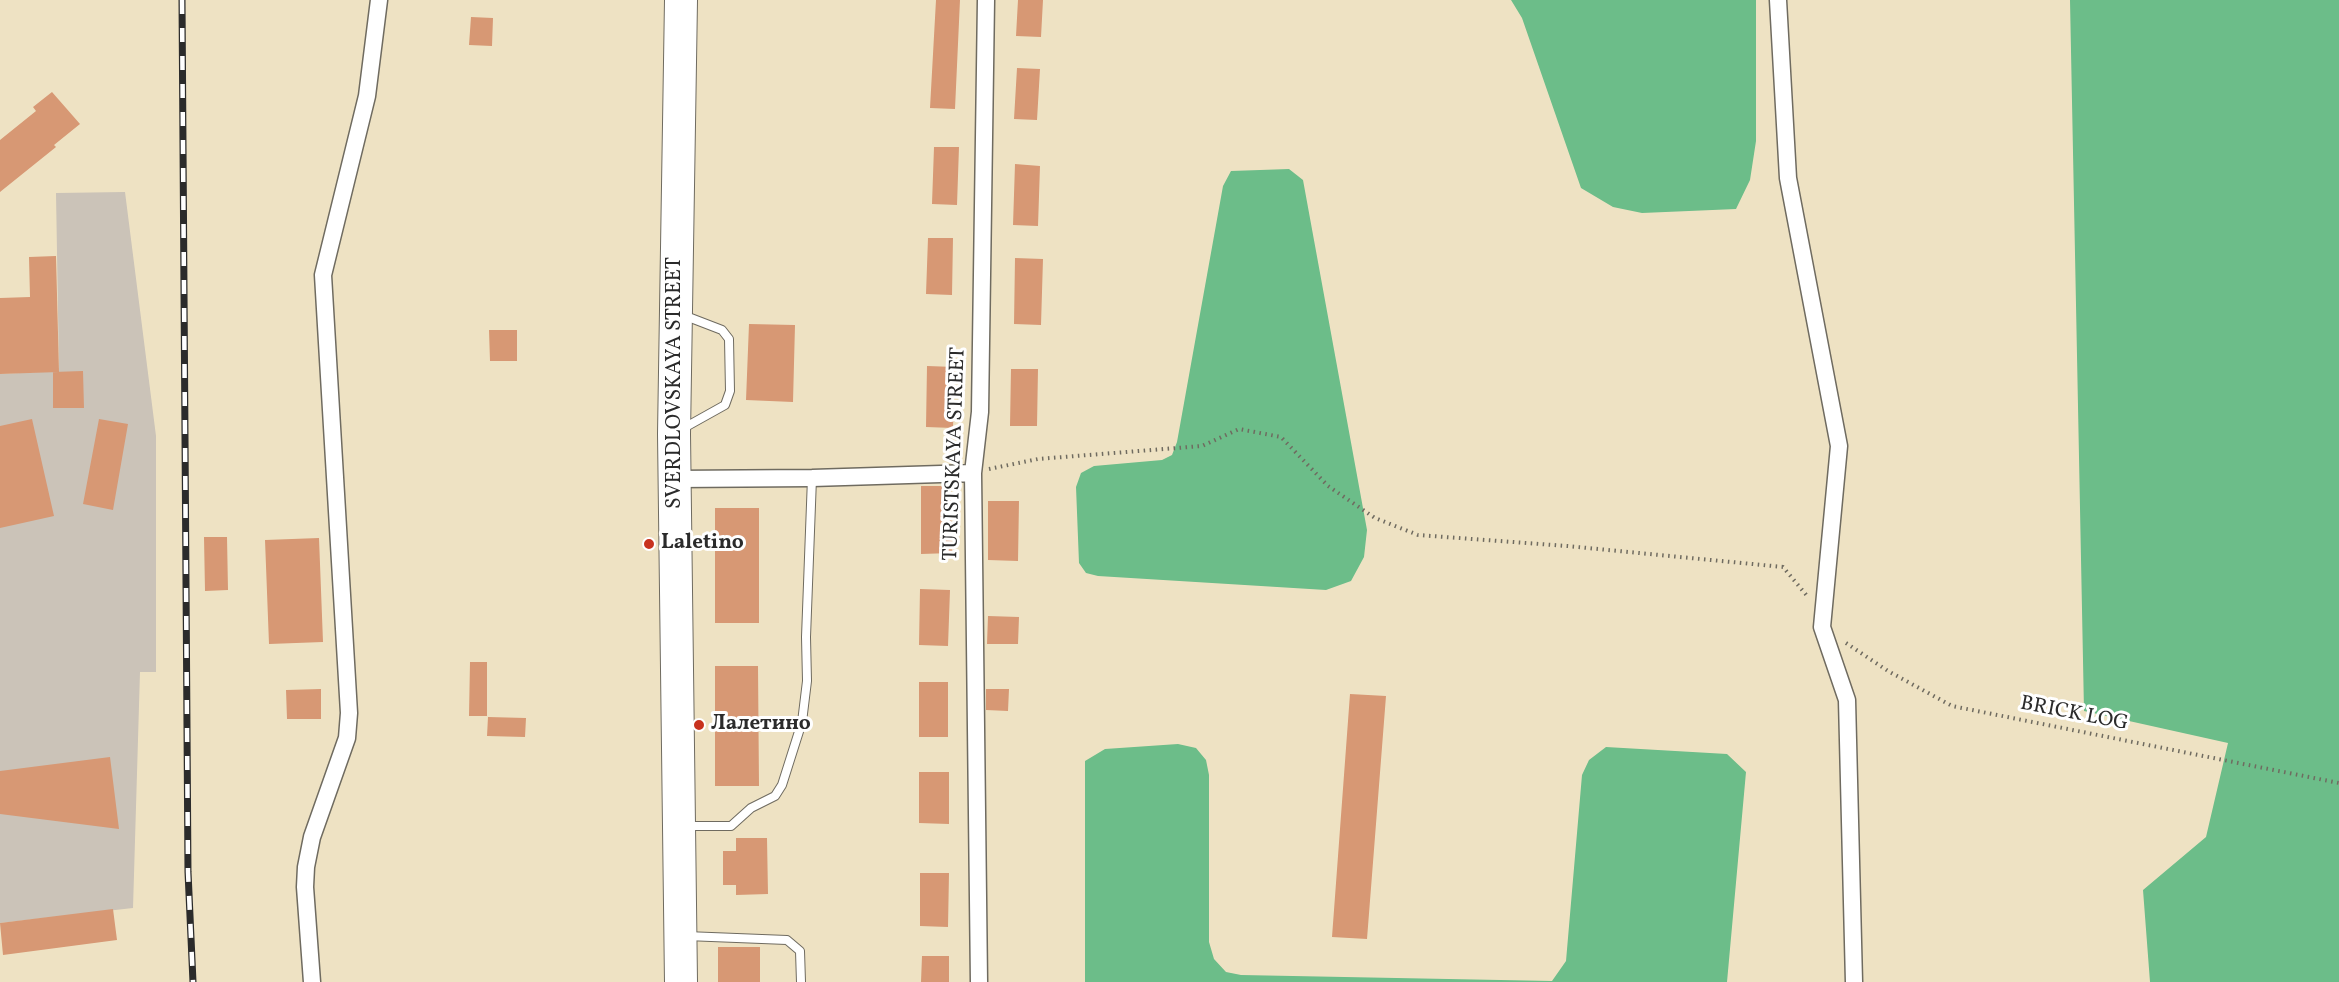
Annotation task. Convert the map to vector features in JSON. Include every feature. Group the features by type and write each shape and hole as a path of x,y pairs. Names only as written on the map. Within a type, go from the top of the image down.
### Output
{"highway":[{"name":"SVERDLOVSKAYA STREET","path":"681,0 674,434 681,982"}],"street":[{"path":"312,982 305,887 306,867 312,837 347,738 349,713 323,275 367,96 380,0"},
{"name":"TURISTSKAYA STREET","path":"980,982 973,473 980,412 986,0"},
{"path":"1778,0 1788,178 1839,446 1822,627 1847,700 1854,982"},
{"path":"675,478 812,478 973,473"}],"lane":[{"path":"674,434 725,405 730,391 729,339 722,330 675,312"},
{"path":"679,826 731,826 751,808 775,796 782,786 801,722 807,681 806,637 812,478"},
{"path":"680,936 787,940 800,951 801,982"}],"path":[{"path":"973,473 1038,459 1202,446 1239,429 1281,437 1329,486 1375,518 1418,535 1567,546 1783,567 1808,598 1822,627"},
{"name":"BRICK LOG","path":"1822,627 1888,671 1952,706 2339,783"}],"shaded area":[{"path":"125,192 156,436 156,672 140,672 133,908 0,923 0,374 59,371 56,193"}],"green space":[{"path":"1511,0 1756,0 1756,141 1750,180 1736,209 1642,213 1613,207 1581,188 1522,18"},
{"path":"2070,0 2339,0 2339,982 2150,982 2143,890 2206,837 2228,743 2084,711"},
{"path":"1289,169 1303,180 1367,530 1364,557 1351,581 1326,590 1098,576 1086,573 1079,563 1076,487 1081,473 1094,466 1162,460 1172,455 1177,442 1223,186 1231,171"},
{"path":"1178,744 1196,748 1206,760 1209,775 1209,942 1214,959 1226,972 1241,975 1552,981 1566,961 1582,775 1589,760 1606,747 1727,754 1746,772 1727,982 1085,982 1085,761 1105,749"}],"building":[{"path":"936,0 960,0 955,109 930,108"},
{"path":"1018,0 1043,0 1041,37 1016,36"},
{"path":"471,17 493,18 492,46 469,45"},
{"path":"1017,68 1040,69 1037,120 1014,119"},
{"path":"52,92 80,124 54,145 56,147 0,192 0,140 36,111 33,107"},
{"path":"934,147 959,147 957,205 932,204"},
{"path":"1015,164 1040,166 1038,226 1013,225"},
{"path":"928,238 953,238 952,295 926,294"},
{"path":"56,256 59,372 0,374 0,298 30,297 29,257"},
{"path":"1015,258 1043,259 1041,325 1014,324"},
{"path":"749,324 795,325 793,402 746,400"},
{"path":"489,330 517,330 517,361 490,361"},
{"path":"927,366 955,367 953,428 926,427"},
{"path":"1011,369 1038,369 1037,426 1010,426"},
{"path":"83,371 84,408 53,408 53,372"},
{"path":"32,419 54,516 0,528 0,426"},
{"path":"99,419 128,424 113,510 83,504"},
{"path":"921,486 951,486 952,553 921,554"},
{"path":"988,501 1019,501 1018,561 988,560"},
{"path":"715,508 759,508 759,623 715,623"},
{"path":"204,537 227,537 228,590 205,591"},
{"path":"319,538 323,642 269,644 265,540"},
{"path":"920,589 950,590 948,646 919,645"},
{"path":"988,616 1019,617 1018,644 987,644"},
{"path":"470,662 487,662 487,716 469,716"},
{"path":"715,666 758,666 759,786 715,786"},
{"path":"919,682 948,682 948,737 919,737"},
{"path":"321,689 321,719 287,719 286,690"},
{"path":"986,689 1009,689 1008,711 986,710"},
{"path":"1350,694 1386,696 1367,939 1332,937"},
{"path":"488,717 526,718 525,737 487,736"},
{"path":"110,757 119,829 0,814 0,771"},
{"path":"919,772 949,772 949,824 919,823"},
{"path":"736,838 767,838 768,894 736,895 736,885 723,885 723,851 736,851"},
{"path":"920,873 949,873 948,927 920,926"},
{"path":"113,909 117,940 3,955 0,923"},
{"path":"718,947 760,947 760,982 718,982"},
{"path":"922,956 949,956 949,982 921,982"}],"railway":[{"path":"182,0 188,872 193,982"}],"place":[{"name":"Laletino","path":"649,544"},
{"name":"Лалетино","path":"699,725"}]}
